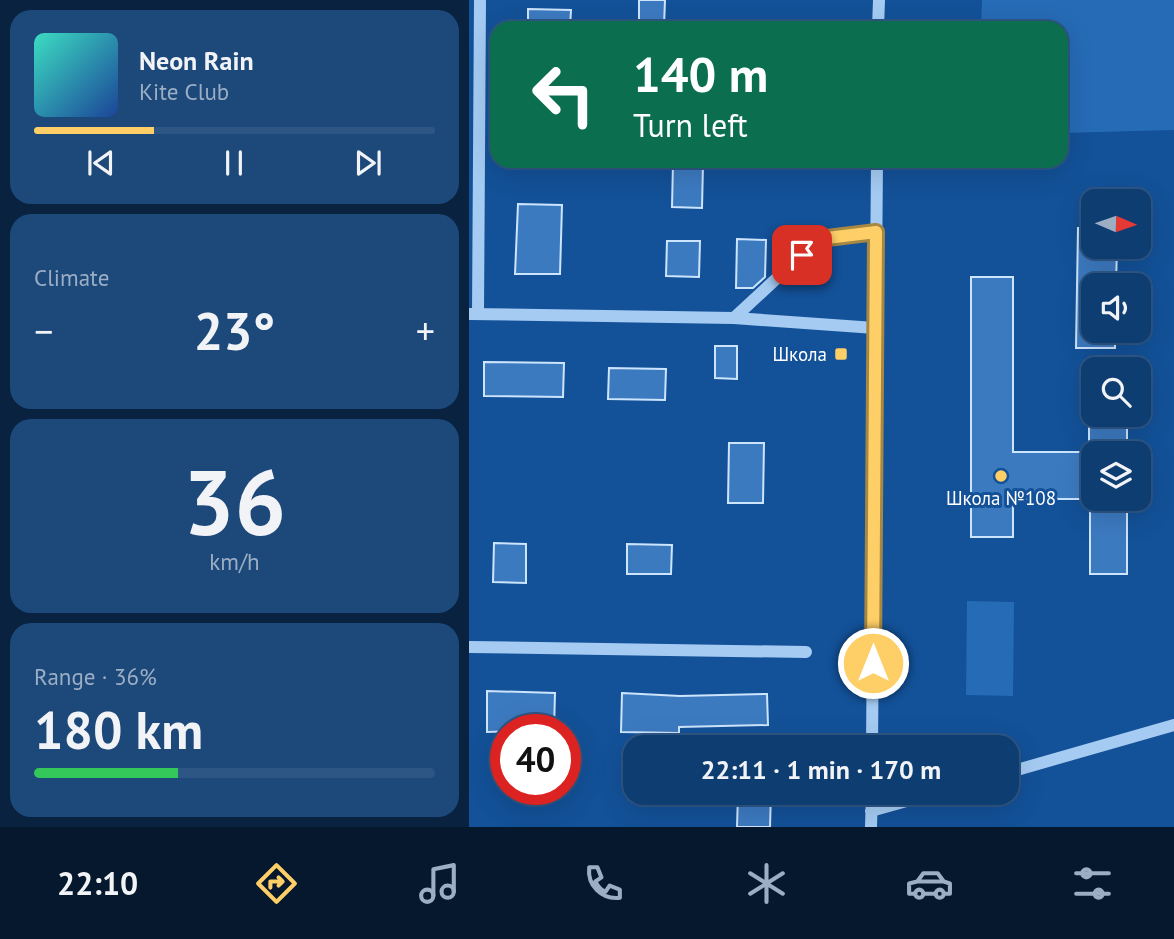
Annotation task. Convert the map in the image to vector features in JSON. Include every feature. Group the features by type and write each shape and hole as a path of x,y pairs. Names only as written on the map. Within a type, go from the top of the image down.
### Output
{"street":[{"path":"480,0 473,314 734,318 875,328"},
{"path":"879,0 879,21"},
{"path":"872,735 877,168"},
{"path":"734,318 819,239 876,232"},
{"path":"469,647 806,652"},
{"path":"1019,769 1174,725"},
{"path":"871,805 871,827"},
{"path":"871,811 892,805"}],"shaded area":[{"path":"982,0 1174,0 1174,130 1068,133 1068,21 981,21"},
{"path":"967,601 1014,602 1013,696 966,695"}],"building":[{"path":"639,0 665,0 664,21 639,21"},
{"path":"528,9 571,10 570,21 528,21"},
{"path":"673,168 703,168 702,208 672,207"},
{"path":"518,204 562,205 560,274 515,274"},
{"path":"1078,228 1081,228 1081,259 1117,259 1116,273 1081,273 1081,343 1115,343 1115,348 1076,348"},
{"path":"737,239 766,240 765,277 753,288 736,288"},
{"path":"667,241 700,241 699,277 666,276"},
{"path":"971,277 1013,277 1013,452 1081,452 1081,499 1013,499 1013,537 971,537"},
{"path":"715,346 737,346 737,379 715,378"},
{"path":"484,362 564,363 563,397 484,396"},
{"path":"609,368 666,369 665,400 608,399"},
{"path":"1089,427 1127,427 1127,441 1089,441"},
{"path":"729,443 764,443 763,503 728,503"},
{"path":"1090,511 1127,511 1127,574 1090,574"},
{"path":"494,543 526,544 526,583 493,582"},
{"path":"627,544 672,545 671,574 627,574"},
{"path":"487,691 555,693 554,714 490,714 490,732 487,732"},
{"path":"622,693 680,696 767,694 768,725 679,727 679,733 621,732"},
{"path":"738,805 771,805 770,827 737,827"}],"place":[{"name":"Школа","path":"841,354"},
{"name":"Школа №108","path":"1001,476"}],"route":[{"path":"802,255 819,239 876,232 873,663"}]}
